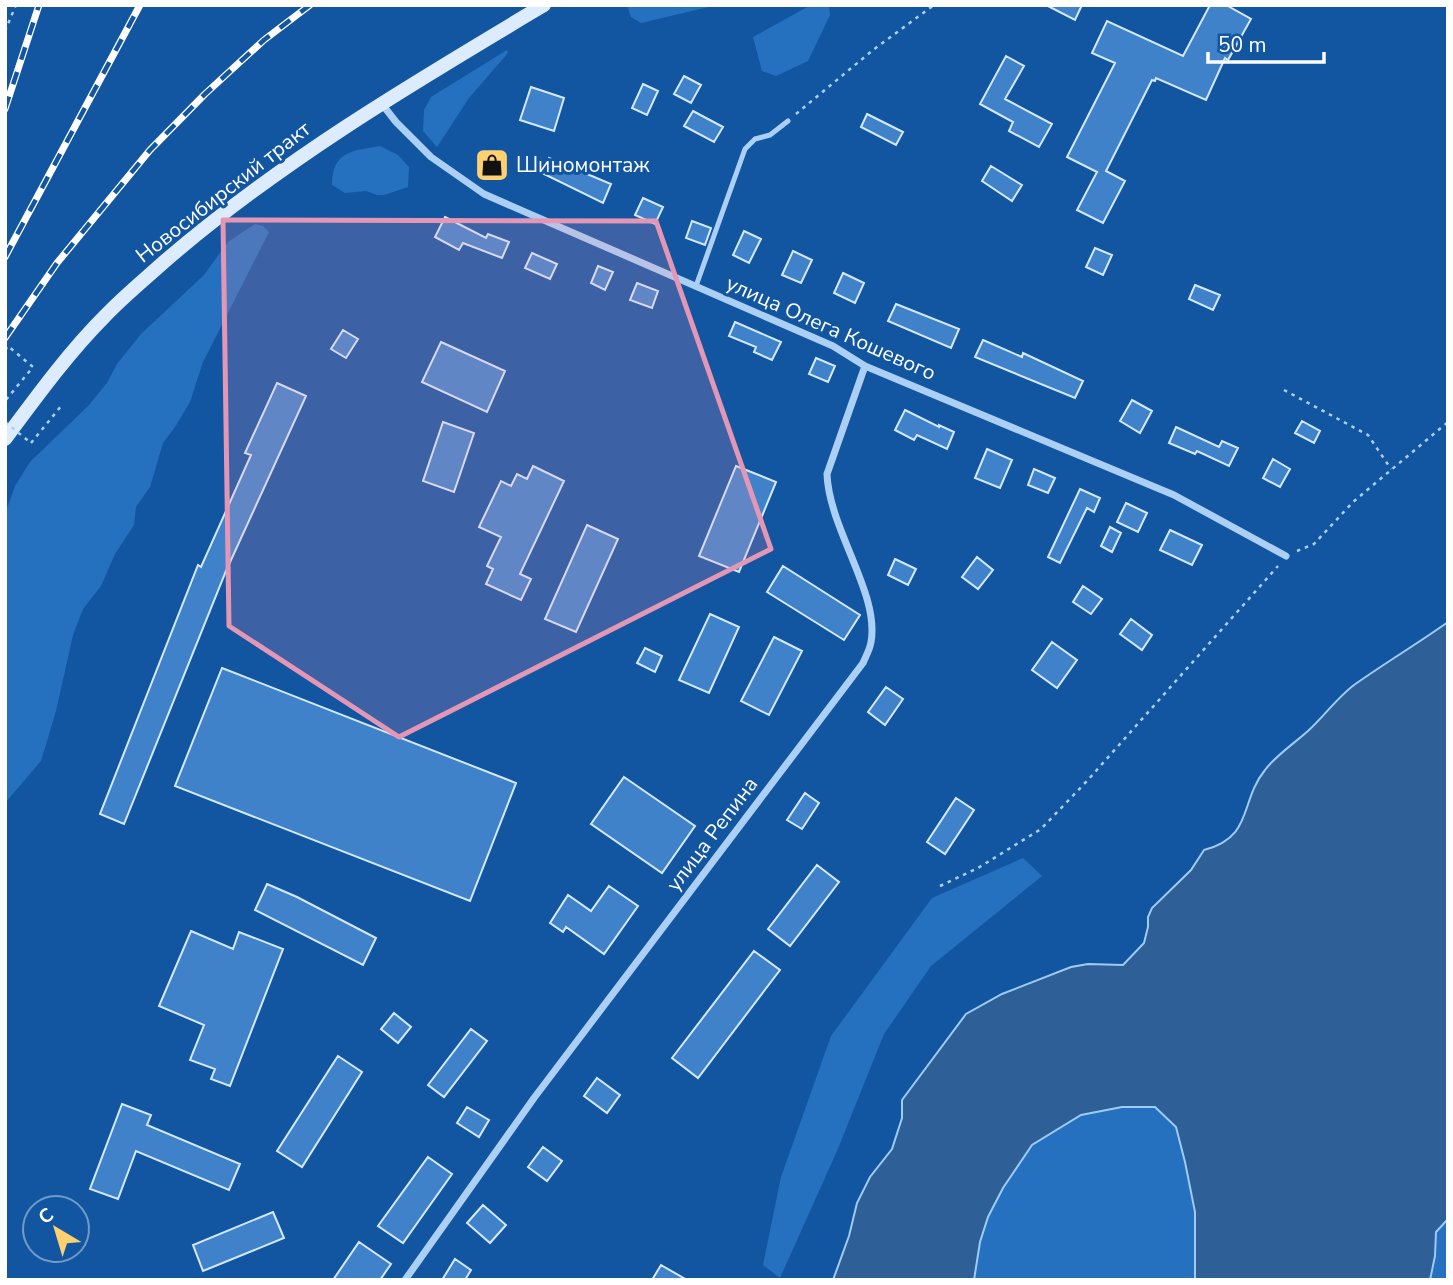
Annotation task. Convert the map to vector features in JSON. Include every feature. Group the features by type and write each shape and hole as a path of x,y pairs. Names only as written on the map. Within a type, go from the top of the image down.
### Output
{"main road":[{"name":"Новосибирский тракт","path":"5,439 59,366 107,313 197,234 278,171 382,103 544,5"}],"street":[{"name":"улица Олега Кошевого","path":"382,103 396,122 431,157 484,194 833,346 865,366 1174,495 1286,556"},
{"name":"улица Репина","path":"405,1280 534,1098 863,663 871,642 871,614 836,522 828,492 827,474 865,366"}],"lane":[{"path":"696,286 745,149 755,139 770,135 788,121"}],"path":[{"path":"5,31 16,5"},
{"path":"788,121 873,50 934,5"},
{"path":"5,350 9,346 33,367 5,401"},
{"path":"1284,390 1368,435 1391,470"},
{"path":"5,422 32,443 62,405"},
{"path":"940,886 978,868 1041,829 1087,781 1286,556 1314,544 1353,502 1448,422"}],"highlighted area":[{"path":"223,220 656,221 771,549 399,737 229,626"}],"shaded area":[{"path":"627,5 717,5 641,23 631,17"},
{"path":"811,5 829,5 830,15 808,61 776,76 762,71 753,37"},
{"path":"507,50 508,53 469,98 437,147 423,131 424,110 431,97"},
{"path":"380,146 398,155 409,167 408,187 377,195 366,191 345,193 332,185 335,166 340,159 352,152"},
{"path":"255,224 263,226 269,232 203,362 190,402 163,443 150,487 136,507 134,525 115,554 101,586 83,609 73,635 56,711 41,761 5,803 5,514 15,486 30,462 88,406 141,334 204,275 228,242"},
{"path":"1448,622 1448,1219 1436,1232 1430,1280 1195,1280 1195,1212 1176,1127 1155,1107 1122,1107 1081,1115 1032,1145 1003,1188 988,1217 980,1242 974,1280 833,1280 849,1236 857,1203 870,1177 892,1149 902,1118 902,1100 966,1014 1002,994 1071,967 1088,964 1123,965 1144,943 1152,908 1191,870 1204,850 1231,837 1244,817 1257,782 1269,765 1354,685"},
{"path":"1023,858 1042,876 931,966 884,1034 837,1151 780,1278 763,1265 781,1177 831,1036 932,898"},
{"path":"1122,1107 1155,1107 1176,1127 1195,1212 1195,1280 974,1280 980,1242 988,1217 1003,1188 1032,1144 1081,1115"},
{"path":"1448,1219 1448,1280 1430,1280 1436,1232"}],"building":[{"path":"1046,5 1082,5 1075,20"},
{"path":"1210,5 1226,5 1251,19 1228,60 1225,58 1206,100 1156,78 1155,81 1152,80 1106,171 1125,181 1103,223 1077,210 1097,172 1067,157 1115,63 1092,53 1107,21 1183,56"},
{"path":"1006,56 1024,66 1005,99 1052,124 1039,147 1009,131 1013,122 980,104"},
{"path":"684,76 701,85 691,103 674,94"},
{"path":"643,84 658,91 647,115 632,108"},
{"path":"531,87 564,98 554,131 520,120"},
{"path":"693,111 723,127 714,142 684,126"},
{"path":"867,114 903,132 896,145 861,127"},
{"name":"Шиномонтаж","path":"493,152 504,158 492,178 481,172"},
{"path":"549,158 611,184 603,203 542,173"},
{"path":"991,166 1022,185 1012,201 982,181"},
{"path":"643,198 663,207 655,224 635,215"},
{"path":"445,217 486,238 488,234 509,242 502,258 463,243 459,250 435,237"},
{"path":"692,221 711,228 705,245 686,238"},
{"path":"744,231 761,239 749,263 733,255"},
{"path":"1095,248 1112,255 1103,275 1086,267"},
{"path":"793,251 812,260 801,283 782,275"},
{"path":"532,253 557,264 550,279 525,268"},
{"path":"598,266 613,272 605,290 591,283"},
{"path":"843,273 864,283 855,303 834,293"},
{"path":"637,283 658,291 652,308 630,300"},
{"path":"1195,285 1220,295 1213,310 1189,299"},
{"path":"896,304 959,329 951,348 888,321"},
{"path":"735,322 781,342 772,360 754,352 756,347 729,336"},
{"path":"343,330 358,339 346,358 331,349"},
{"path":"983,340 1022,357 1023,353 1083,381 1075,398 975,357"},
{"path":"441,342 505,371 487,412 422,382"},
{"path":"816,358 835,366 828,382 809,374"},
{"path":"277,383 306,396 226,571 124,824 100,814 198,565 201,567 251,455 245,453"},
{"path":"1132,400 1152,411 1140,433 1120,421"},
{"path":"905,410 954,432 947,449 917,435 914,440 895,430"},
{"path":"1302,421 1320,431 1314,443 1295,433"},
{"path":"443,422 474,433 454,492 423,481"},
{"path":"1176,427 1219,447 1222,441 1238,448 1229,466 1197,451 1195,454 1169,443"},
{"path":"987,449 1012,460 1000,488 975,478"},
{"path":"1273,459 1290,469 1280,487 1263,478"},
{"path":"533,466 564,481 520,574 531,579 521,600 486,584 493,569 487,566 501,537 479,527 501,481 511,486 517,474 527,479"},
{"path":"736,466 776,482 739,572 699,556"},
{"path":"1034,469 1055,478 1048,493 1028,485"},
{"path":"1080,489 1100,498 1094,512 1087,508 1060,563 1048,557"},
{"path":"1126,503 1147,513 1138,532 1117,522"},
{"path":"587,525 618,539 576,632 545,619"},
{"path":"1110,527 1121,533 1112,552 1101,546"},
{"path":"1170,530 1202,545 1192,565 1160,550"},
{"path":"977,557 993,570 978,589 962,577"},
{"path":"895,559 916,569 908,585 888,575"},
{"path":"783,566 860,615 844,640 767,592"},
{"path":"1083,586 1102,599 1091,614 1073,602"},
{"path":"710,614 739,627 709,693 679,680"},
{"path":"1131,619 1152,635 1142,650 1120,634"},
{"path":"774,637 802,651 769,715 741,701"},
{"path":"1052,642 1077,660 1057,688 1032,670"},
{"path":"645,648 662,656 655,672 637,663"},
{"path":"222,668 516,783 470,901 175,786"},
{"path":"886,687 903,699 885,725 868,712"},
{"path":"624,777 695,826 662,873 591,824"},
{"path":"805,793 819,803 802,829 787,820"},
{"path":"956,798 974,810 945,854 927,842"},
{"path":"817,865 839,882 790,946 768,929"},
{"path":"267,884 376,938 363,965 255,910"},
{"path":"609,886 638,906 604,954 566,927 563,932 550,923 568,895 591,911"},
{"path":"191,931 233,949 239,932 283,949 230,1086 211,1079 215,1069 190,1060 204,1025 159,1006"},
{"path":"754,951 780,970 698,1078 672,1058"},
{"path":"394,1013 411,1027 398,1043 381,1029"},
{"path":"471,1029 487,1041 444,1097 428,1085"},
{"path":"338,1056 362,1072 302,1167 277,1151"},
{"path":"597,1078 620,1095 607,1113 584,1096"},
{"path":"122,1104 151,1115 147,1125 240,1164 229,1190 136,1151 118,1199 90,1189"},
{"path":"467,1107 489,1120 479,1137 457,1123"},
{"path":"543,1147 562,1161 547,1181 528,1167"},
{"path":"428,1157 452,1174 403,1243 378,1226"},
{"path":"483,1205 506,1225 490,1243 467,1223"},
{"path":"273,1212 284,1238 203,1271 193,1245"},
{"path":"359,1242 391,1264 380,1280 333,1280"},
{"path":"455,1259 471,1270 465,1280 442,1280"},
{"path":"661,1265 687,1280 652,1280"}],"railway":[{"path":"5,109 39,5"},
{"path":"5,257 140,5"},
{"path":"5,338 57,263 150,150 205,94 264,40 310,5"}],"place":[{"name":"Шиномонтаж","path":"492,165"}]}
